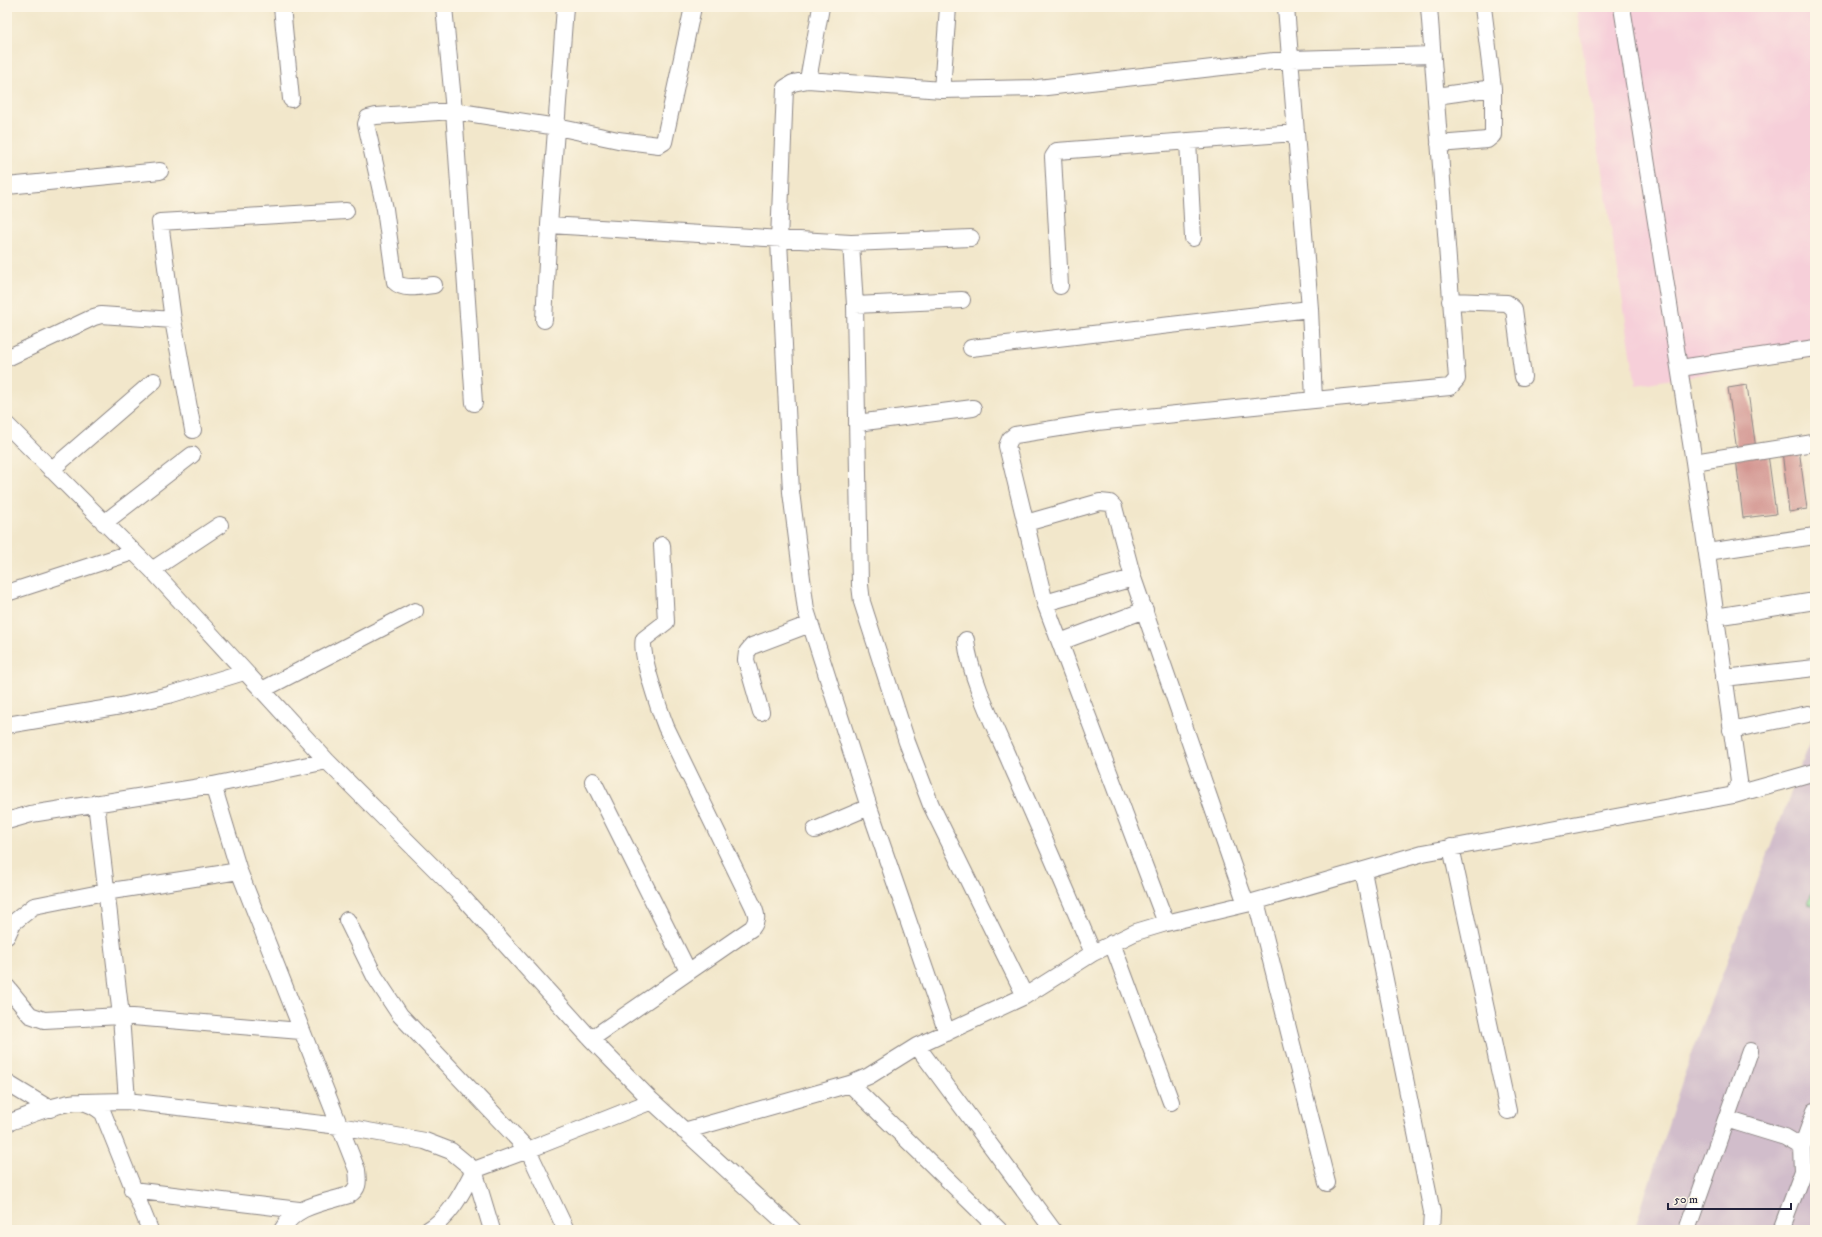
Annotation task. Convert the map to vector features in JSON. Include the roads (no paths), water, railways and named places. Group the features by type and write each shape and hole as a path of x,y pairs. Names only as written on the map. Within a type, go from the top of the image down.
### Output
{"street":[{"path":"282,7 291,99"},
{"path":"444,7 454,111 474,403"},
{"path":"544,320 549,225 565,7"},
{"path":"434,285 406,287 400,286 396,282 385,209 366,124 368,118 371,116 454,111 557,127 618,140 659,145 664,142 693,7"},
{"path":"808,80 820,7"},
{"path":"942,90 948,7"},
{"path":"1286,7 1310,309 1314,400"},
{"path":"1166,923 1045,602 1008,446 1010,439 1016,435 1097,422 1450,387 1453,385 1457,379 1450,302 1429,7"},
{"path":"1439,144 1487,140 1492,138 1493,88 1483,7"},
{"path":"1622,7 1680,368 1707,552 1739,781 1734,795"},
{"path":"947,1033 869,807 810,624 801,582 791,492 779,240 784,94 787,85 808,80 942,90 1038,88 1291,59 1433,55"},
{"path":"1436,96 1493,88"},
{"path":"1060,286 1054,154 1059,151 1295,133"},
{"path":"1188,141 1192,238"},
{"path":"7,186 160,171"},
{"path":"193,430 173,320 160,222 346,211"},
{"path":"549,225 779,240 851,243 971,238"},
{"path":"851,243 855,305 860,585 862,602 907,742 931,805 1025,996"},
{"path":"855,305 962,300"},
{"path":"1450,302 1507,303 1511,305 1514,309 1523,377"},
{"path":"971,348 1310,309"},
{"path":"7,358 94,317 102,315 173,320"},
{"path":"1680,368 1815,348"},
{"path":"51,470 154,381"},
{"path":"857,423 973,408"},
{"path":"7,425 152,570 327,761 458,892 591,1039 652,1101 793,1230"},
{"path":"1694,462 1813,443"},
{"path":"104,523 192,454"},
{"path":"1026,523 1100,502 1110,503 1114,507 1133,578 1144,610 1251,902 1327,1183"},
{"path":"152,570 220,525"},
{"path":"1707,552 1815,536"},
{"path":"591,1039 752,928 757,922 757,915 666,727 655,698 642,642 646,637 666,622 662,545"},
{"path":"7,593 133,552"},
{"path":"1045,602 1133,578"},
{"path":"1715,617 1815,601"},
{"path":"1060,642 1144,610"},
{"path":"262,690 415,611"},
{"path":"761,712 746,660 748,649 810,624"},
{"path":"966,640 967,652 988,710 1093,953"},
{"path":"1724,678 1815,668"},
{"path":"7,725 121,706 169,695 244,672"},
{"path":"1731,730 1808,714"},
{"path":"7,821 31,814 213,785 327,761"},
{"path":"684,1131 850,1084 870,1076 917,1046 1025,996 1093,953 1136,932 1251,902 1423,852 1734,795 1815,772"},
{"path":"593,781 688,971"},
{"path":"132,1190 299,1210 349,1195 355,1191 358,1184 357,1170 239,871 213,785"},
{"path":"96,803 105,892 121,1016 127,1102"},
{"path":"815,830 869,807"},
{"path":"1451,847 1508,1111"},
{"path":"1363,870 1432,1212 1431,1230"},
{"path":"7,936 14,923 34,906 105,892 239,871"},
{"path":"347,920 375,977 400,1015 528,1150 566,1230"},
{"path":"1112,943 1171,1102"},
{"path":"7,987 30,1015 44,1020 121,1016 301,1031"},
{"path":"917,1046 1053,1230"},
{"path":"1687,1230 1750,1051"},
{"path":"7,1083 50,1109"},
{"path":"850,1084 999,1230"},
{"path":"428,1230 446,1216 458,1202 474,1170 652,1101"},
{"path":"81,1102 93,1105 103,1113 132,1190 150,1230"},
{"path":"7,1124 50,1109 81,1102 127,1102 339,1126 425,1141 451,1151 474,1170 492,1230"},
{"path":"1781,1230 1803,1171 1802,1147 1815,1111"},
{"path":"1726,1119 1785,1137 1802,1147"},
{"path":"282,1230 290,1218 299,1210"}]}
